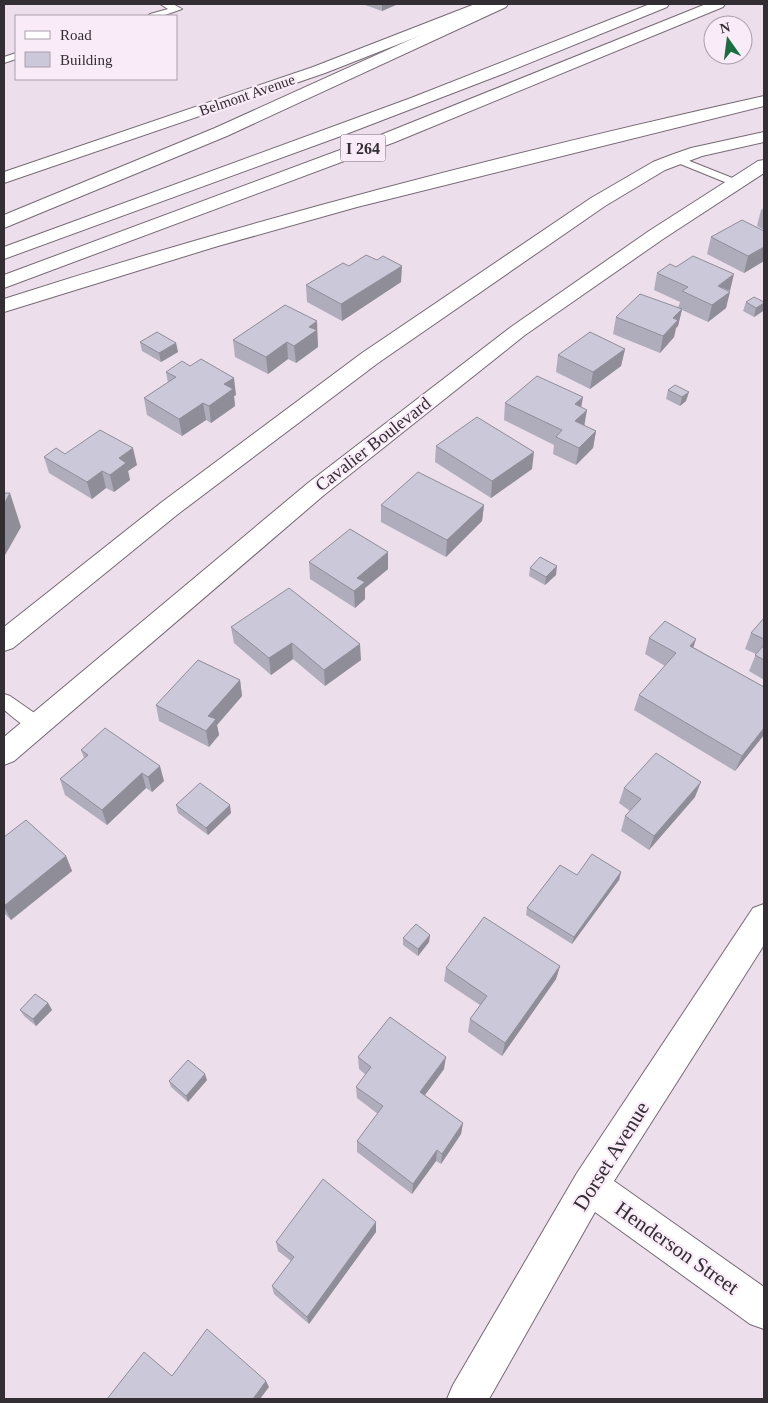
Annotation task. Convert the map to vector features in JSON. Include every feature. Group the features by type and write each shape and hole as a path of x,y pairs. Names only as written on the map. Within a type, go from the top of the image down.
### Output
{"main road":[{"name":"Belmont Avenue","path":"4,178 319,70 488,4"},
{"path":"4,222 221,132 501,4"},
{"name":"I 264","path":"4,253 249,165 586,36 662,4"},
{"name":"I 264","path":"4,282 389,138 718,4"},
{"path":"4,306 153,259 300,216 487,167 764,101"},
{"path":"4,641 170,508 370,358 598,202 659,166 697,152 764,137"},
{"name":"Cavalier Boulevard","path":"4,753 316,488 518,331 656,235 764,165"},
{"name":"Dorset Avenue","path":"467,1399 590,1186 764,918"},
{"name":"Henderson Street","path":"590,1186 764,1310"}],"lane":[{"path":"156,15 177,9 165,4"},
{"path":"677,159 736,183"},
{"path":"4,701 37,724"}],"building":[{"path":"742,220 764,231 764,247 748,256 711,237"},
{"path":"366,255 377,260 383,256 402,266 341,304 306,285 343,263 349,266"},
{"path":"693,256 734,274 718,286 730,292 712,305 682,291 688,287 657,273 670,264 676,267"},
{"path":"640,294 682,309 673,318 678,320 663,336 616,317"},
{"path":"754,297 764,303 756,308 746,302"},
{"path":"285,305 317,321 309,327 317,330 294,346 287,342 266,357 233,340"},
{"path":"157,332 176,343 159,353 140,342"},
{"path":"590,332 625,349 593,372 558,355"},
{"path":"201,359 234,378 224,384 233,389 209,406 203,403 179,419 144,398 176,377 166,372 182,361 190,366"},
{"path":"537,376 583,397 575,404 587,410 575,421 596,431 579,448 556,437 562,430 505,403"},
{"path":"675,385 689,392 682,397 668,390"},
{"path":"477,417 534,452 492,481 436,446"},
{"path":"100,430 133,448 119,458 126,463 110,475 102,471 87,482 44,457 56,448 65,454"},
{"path":"418,472 484,505 447,540 381,505"},
{"path":"4,493 10,493 4,504"},
{"path":"350,529 388,552 357,578 365,582 354,591 309,562"},
{"path":"540,557 557,566 546,577 530,568"},
{"path":"289,588 360,644 324,670 292,643 269,658 231,627"},
{"path":"764,618 764,639 751,633"},
{"path":"665,621 696,639 690,646 764,687 764,728 742,756 639,695 676,653 649,638"},
{"path":"764,645 764,660 755,655"},
{"path":"198,660 240,680 208,716 216,719 206,731 156,705"},
{"path":"105,728 160,766 148,777 142,773 102,810 60,779 88,755 81,750"},
{"path":"656,753 701,782 654,836 625,816 641,799 624,788"},
{"path":"200,783 230,805 206,828 176,805"},
{"path":"26,820 66,856 4,906 4,837"},
{"path":"592,854 621,872 574,937 527,908 560,865 577,875"},
{"path":"484,917 560,966 505,1043 470,1019 487,996 446,968"},
{"path":"416,924 430,935 418,949 403,938"},
{"path":"35,994 48,1003 33,1019 20,1010"},
{"path":"390,1017 446,1057 420,1092 463,1123 442,1154 437,1150 413,1184 357,1141 383,1106 356,1087 371,1067 358,1057"},
{"path":"188,1060 205,1074 186,1096 169,1081"},
{"path":"323,1179 376,1222 307,1317 272,1286 294,1257 276,1242"},
{"path":"207,1329 266,1381 253,1399 107,1399 144,1352 172,1376"}]}
